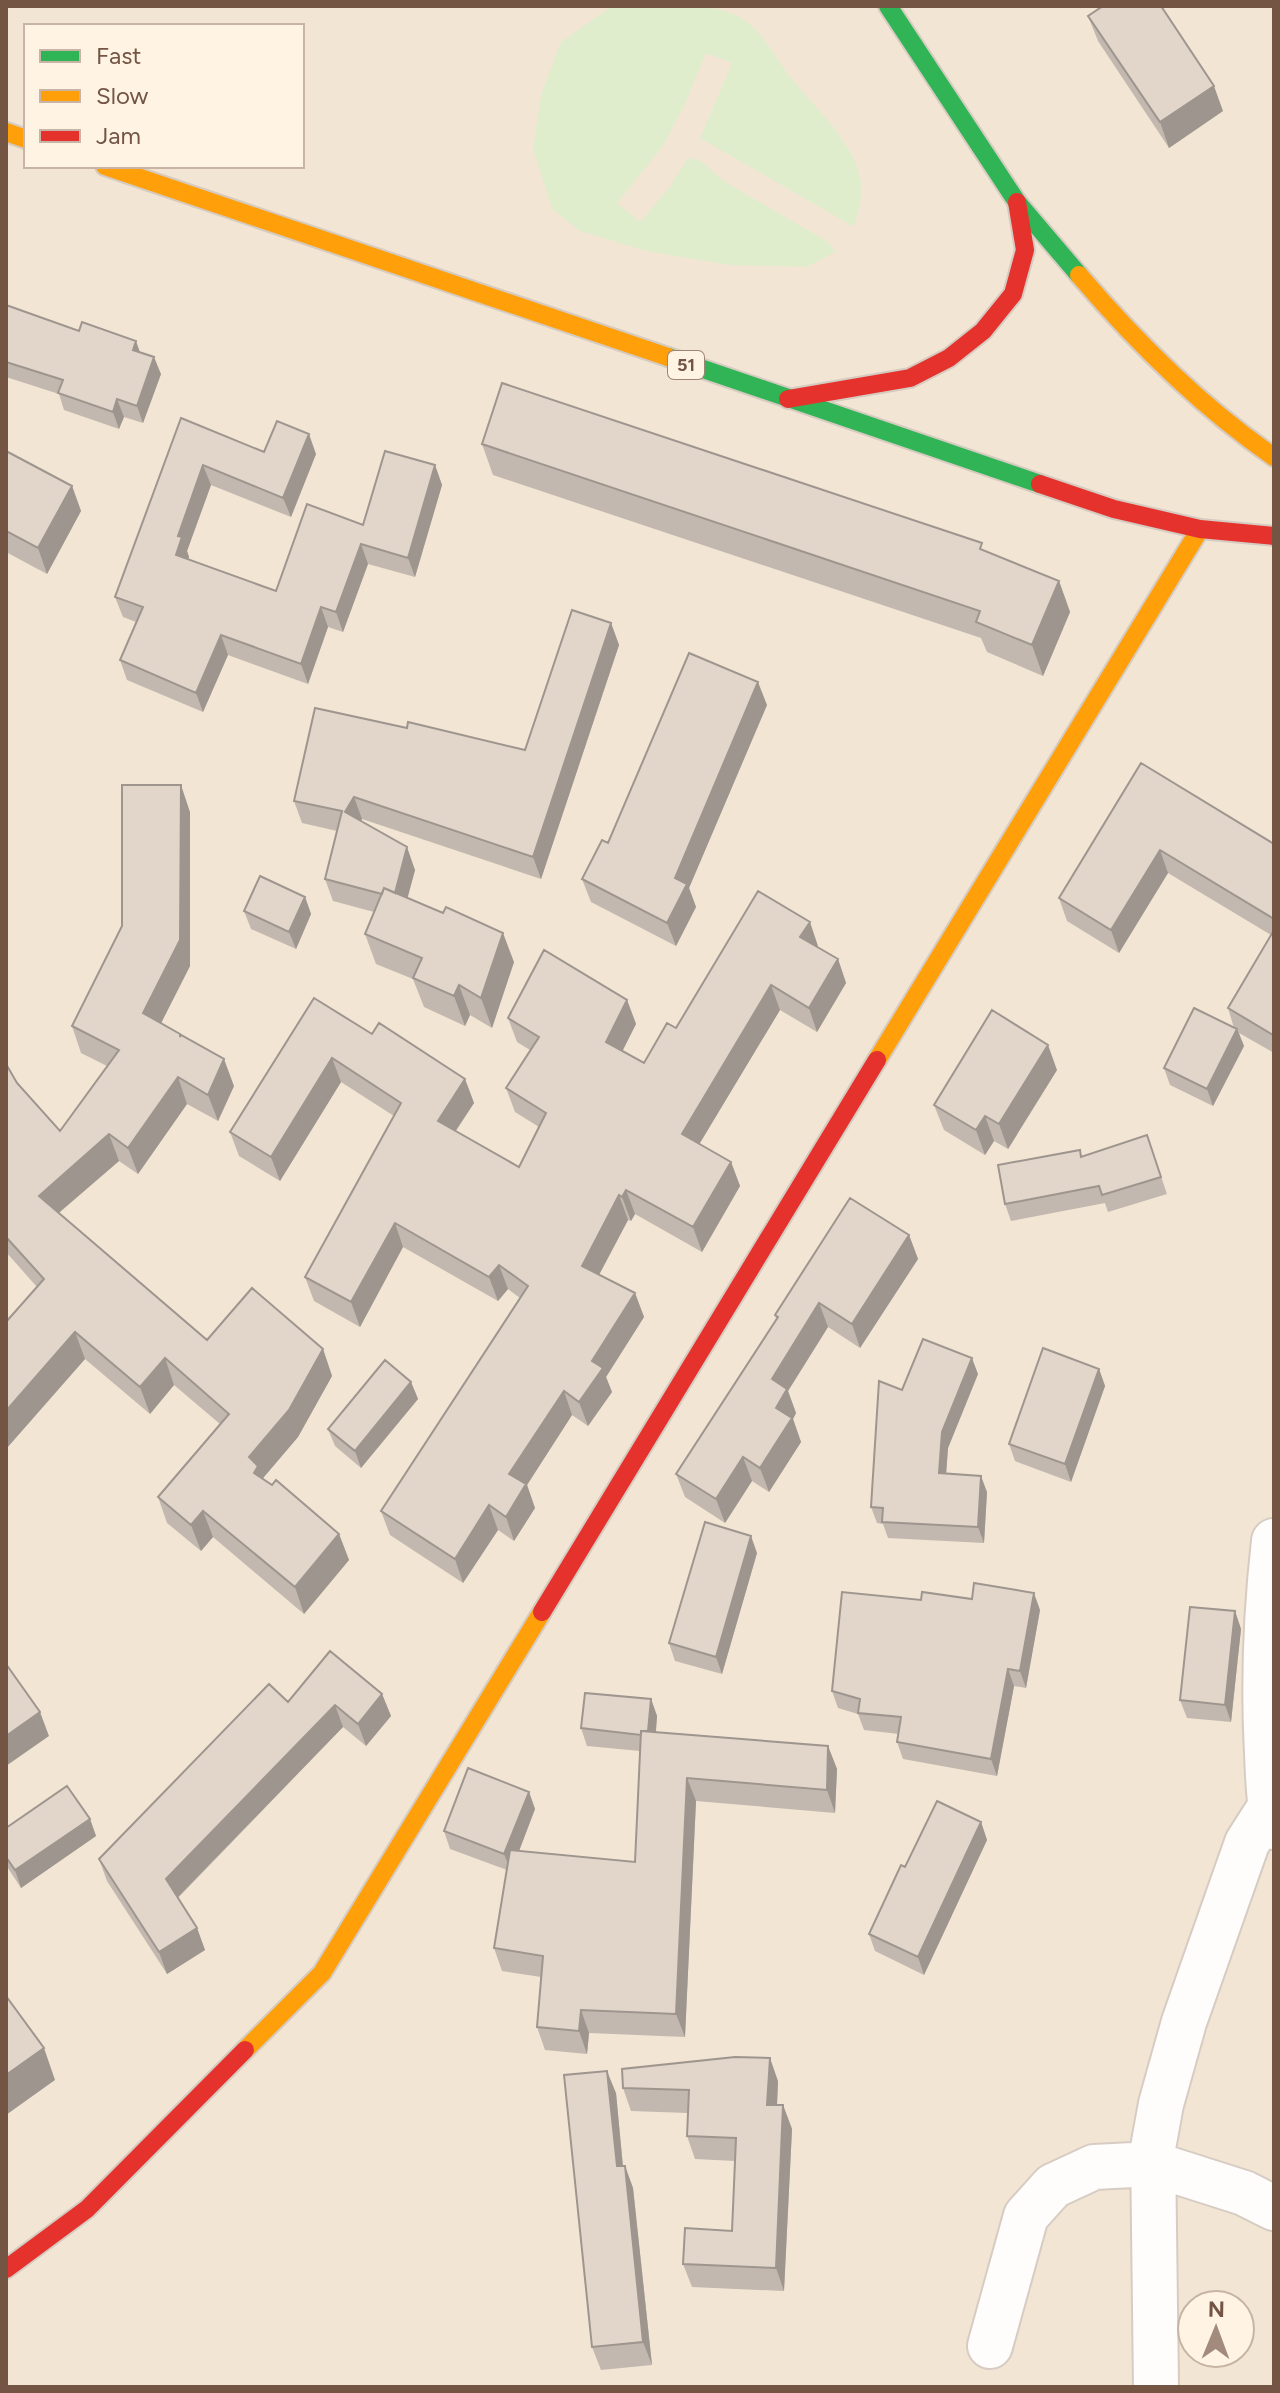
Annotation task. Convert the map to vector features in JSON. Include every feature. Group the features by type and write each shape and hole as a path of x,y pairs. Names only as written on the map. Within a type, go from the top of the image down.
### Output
{"street":[{"path":"888,6 1017,202 1098,297 1168,371 1233,429 1274,457"},
{"name":"51","path":"111,168 1114,509 1200,529 1274,536"},
{"path":"788,399 910,378 949,358 983,331 1013,294 1025,250 1017,202"},
{"path":"6,2269 87,2209 322,1973 1200,529"},
{"path":"1156,2387 1153,2164 1161,2104 1184,2022 1247,1843 1272,1817 1263,1691 1267,1602 1274,1541"},
{"path":"990,2346 1026,2216 1053,2186 1094,2167 1153,2164 1244,2193 1274,2208"}],"shaded area":[{"path":"6,6 1274,6 1274,2387 6,2387"}],"green space":[{"path":"612,6 705,7 734,14 744,20 760,35 840,137 855,161 861,186 854,227 700,138 732,63 706,53 685,104 662,147 617,203 640,222 669,188 688,158 701,161 725,182 827,241 835,252 807,267 730,265 646,251 580,231 552,209 533,149 541,95 561,42"}],"building":[{"path":"1103,6 1161,6 1214,86 1160,122 1088,16"},
{"path":"6,305 79,331 82,322 136,341 133,350 154,357 137,406 117,399 113,412 58,393 63,380 6,362"},
{"path":"502,383 982,543 980,549 1059,581 1032,645 976,622 980,611 482,444"},
{"path":"181,418 264,452 277,421 309,434 283,498 203,465 178,536 182,537 176,555 276,591 307,504 363,525 385,451 435,465 408,558 361,544 336,612 321,607 301,664 221,635 196,693 120,660 143,607 115,597"},
{"path":"6,451 72,486 38,548 6,531"},
{"path":"572,610 611,623 533,857 354,797 345,812 407,847 395,893 384,888 382,894 325,879 342,811 294,801 315,708 407,728 408,722 525,750"},
{"path":"689,653 758,682 675,878 687,884 667,923 582,879 602,840 608,843"},
{"path":"1141,763 1274,844 1274,919 1160,850 1111,930 1059,898"},
{"path":"122,785 181,785 180,940 143,1013 180,1034 180,1037 224,1059 208,1095 178,1077 128,1148 109,1134 39,1196 207,1340 252,1288 323,1349 289,1410 249,1457 258,1466 254,1473 272,1485 276,1480 339,1534 295,1587 203,1511 191,1525 158,1497 229,1414 165,1358 140,1387 75,1332 6,1411 6,1322 44,1279 6,1237 6,1064 17,1083 60,1131 119,1050 72,1026 122,926"},
{"path":"260,876 305,897 289,932 244,911"},
{"path":"384,888 443,913 446,907 503,933 481,998 459,985 454,996 413,978 422,958 365,934"},
{"path":"758,891 810,922 800,937 838,959 809,1008 771,985 682,1134 731,1162 693,1227 626,1190 622,1197 619,1195 582,1266 635,1293 592,1361 603,1368 579,1402 564,1391 509,1474 526,1484 506,1517 489,1505 455,1559 381,1511 528,1286 499,1265 489,1277 395,1223 351,1302 305,1277 401,1103 332,1058 271,1157 230,1132 314,998 372,1034 379,1023 465,1079 438,1121 519,1167 546,1113 506,1088 539,1037 508,1018 544,950 627,1000 606,1042 644,1063 667,1023 676,1028"},
{"path":"1274,930 1274,1034 1273,1035 1228,1008"},
{"path":"1194,1008 1237,1029 1207,1089 1164,1068"},
{"path":"992,1010 1048,1045 999,1124 985,1116 976,1130 934,1105"},
{"path":"1147,1135 1161,1177 1102,1195 1099,1186 1005,1204 998,1165 1080,1150 1081,1157"},
{"path":"850,1198 909,1235 852,1324 819,1303 772,1379 787,1389 776,1408 792,1418 760,1468 743,1457 716,1499 676,1474 778,1317 775,1315"},
{"path":"923,1339 972,1358 942,1432 939,1473 981,1476 978,1527 882,1522 883,1508 871,1507 879,1381 902,1390"},
{"path":"1043,1348 1099,1369 1065,1464 1009,1444"},
{"path":"385,1360 411,1382 355,1451 328,1429"},
{"path":"705,1522 751,1536 716,1657 669,1643"},
{"path":"974,1583 1034,1593 1020,1671 1008,1669 991,1759 897,1742 901,1717 858,1713 860,1699 832,1691 842,1592 921,1600 922,1592 972,1599"},
{"path":"1190,1607 1235,1611 1225,1705 1180,1700"},
{"path":"330,1651 382,1694 358,1724 335,1705 166,1879 197,1928 159,1952 99,1859 269,1684 288,1702"},
{"path":"6,1664 40,1712 6,1736"},
{"path":"585,1693 651,1699 648,1731 641,1731 641,1735 581,1728"},
{"path":"641,1731 828,1746 827,1790 687,1778 676,2014 581,2010 579,2031 537,2027 543,1956 494,1948 510,1850 635,1862"},
{"path":"468,1768 529,1792 504,1854 444,1831"},
{"path":"67,1786 90,1819 15,1870 6,1857 6,1828"},
{"path":"937,1801 981,1822 918,1957 869,1934 901,1865 905,1867"},
{"path":"6,1996 44,2048 6,2075"},
{"path":"735,2057 770,2058 767,2105 783,2105 776,2268 683,2264 685,2228 732,2231 736,2138 687,2136 689,2090 623,2088 622,2069"},
{"path":"607,2071 617,2166 625,2166 643,2342 592,2347 564,2075"}],"traffic: fast":[{"path":"888,6 1017,202 1079,275"},
{"path":"668,357 1040,484"}],"traffic: slow":[{"path":"6,132 24,138"},
{"path":"111,168 668,357"},
{"path":"1079,275 1170,372 1220,417 1274,457"},
{"path":"877,1060 1200,529"},
{"path":"245,2050 322,1973 542,1612"}],"traffic: jam":[{"path":"788,399 910,378 949,358 983,331 1013,294 1025,250 1017,202"},
{"path":"1040,484 1114,509 1200,529 1274,536"},
{"path":"542,1612 877,1060"},
{"path":"6,2269 87,2209 245,2050"}]}
